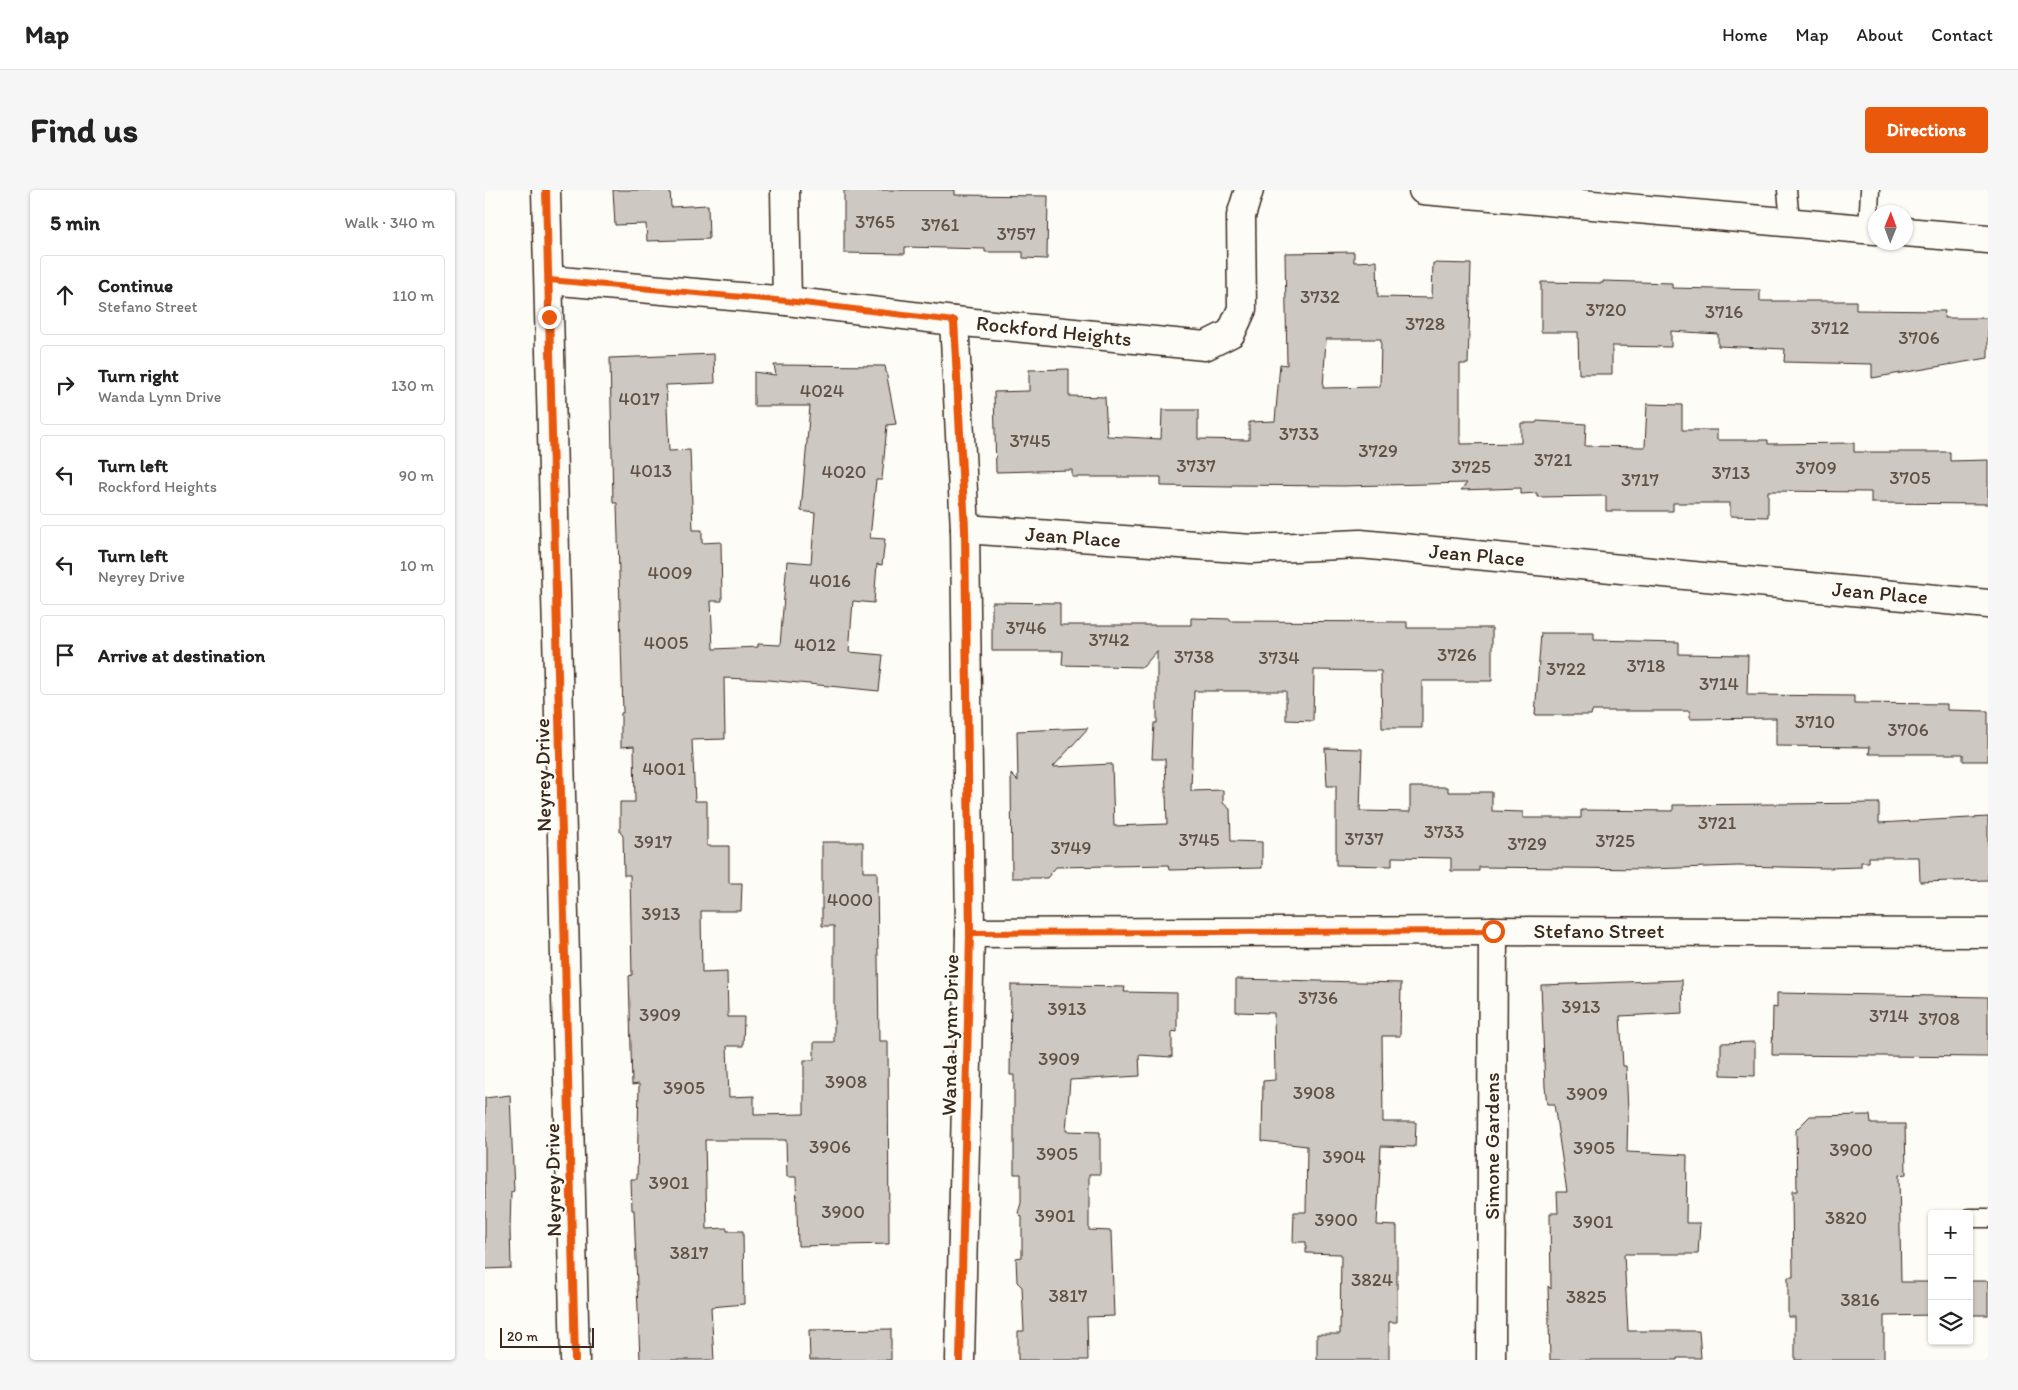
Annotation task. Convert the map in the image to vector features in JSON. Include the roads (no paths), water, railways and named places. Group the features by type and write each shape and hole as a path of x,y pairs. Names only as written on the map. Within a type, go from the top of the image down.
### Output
{"street":[{"name":"Neyrey Drive","path":"546,190 575,1360"},
{"path":"785,190 787,301"},
{"name":"Rockford Heights","path":"549,280 787,301 954,321 1205,346 1231,333 1243,308 1241,216 1249,190"},
{"path":"1423,190 1868,229"},
{"path":"1913,233 1988,239"},
{"name":"Wanda Lynn Drive","path":"954,321 965,529 970,933 961,1360"},
{"name":"Jean Place","path":"965,529 1252,548 1360,544 1988,604"},
{"name":"Stefano Street","path":"970,933 1493,931 1988,933"},
{"name":"Simone Gardens","path":"1491,1360 1493,931"}],"lane":[{"path":"1787,190 1790,222"},
{"path":"1869,190 1870,205"},
{"path":"1973,1218 1988,1218"}]}
